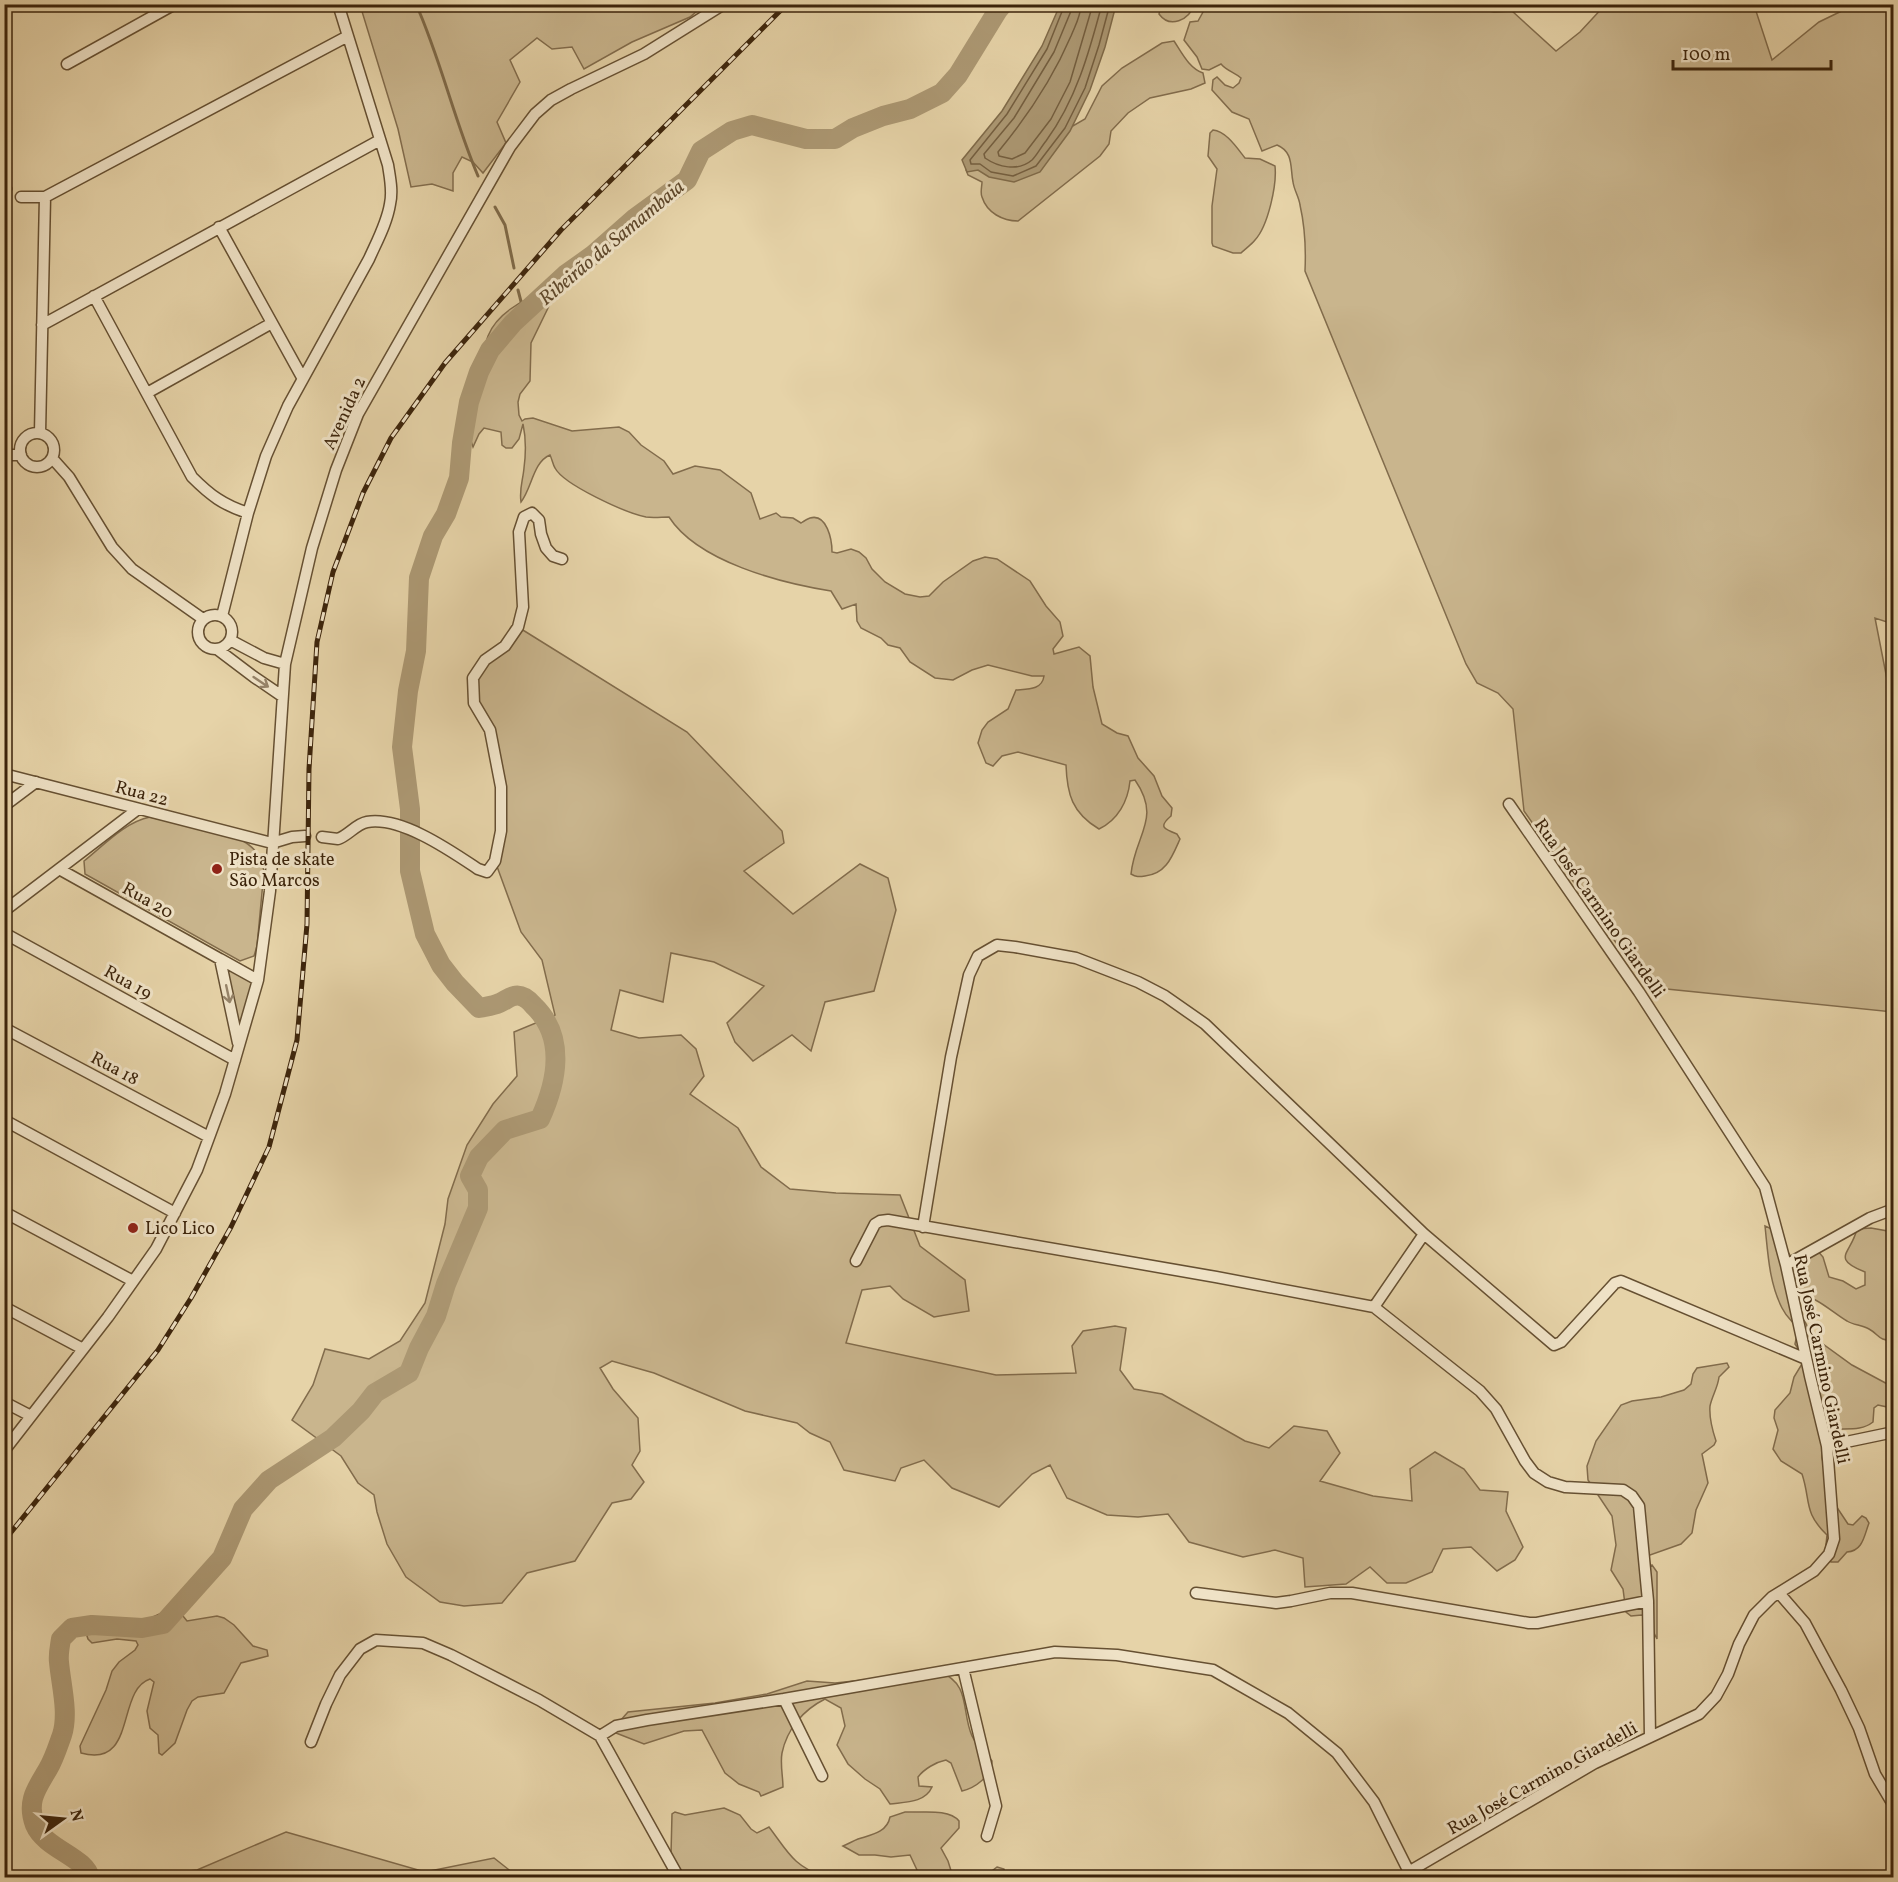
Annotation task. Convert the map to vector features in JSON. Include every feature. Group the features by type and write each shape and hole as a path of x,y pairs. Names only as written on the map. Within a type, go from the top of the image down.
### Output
{"street":[{"path":"67,64 175,4"},
{"path":"222,616 248,513 266,456 288,406 369,258 391,204 388,165 338,4"},
{"name":"Avenida 2","path":"4,1451 156,1249 197,1170 225,1094 258,980 270,891 285,664 312,548 336,470 358,414 510,147 536,114 551,100 644,54 724,4"},
{"path":"21,197 45,197 348,36"},
{"path":"42,325 380,140"},
{"path":"40,433 45,197"},
{"path":"219,227 303,379"},
{"path":"94,296 192,477 209,494 230,507 248,513"},
{"path":"147,393 272,322"},
{"path":"40,433 52,442 54,450 47,464 32,466 25,462 21,455 21,446 24,438 40,433"},
{"path":"4,455 21,455"},
{"path":"52,458 69,477 112,547 132,569 203,619"},
{"path":"322,837 339,839 364,822 379,821 426,836 478,869 487,872 495,861 501,831 501,787 490,730 474,703 473,678 485,660 505,646 518,627 523,607 519,532 524,517 532,513 538,520 546,548 553,556 562,560"},
{"path":"217,649 230,640 231,627 228,620 215,614 203,619 199,625 197,632 199,639 204,645 217,649 282,696"},
{"path":"230,640 264,657 285,664"},
{"name":"Rua 22","path":"4,774 272,843"},
{"path":"4,806 36,782"},
{"name":"Rua José Carmino Giardelli","path":"1398,1878 1595,1764 1699,1713 1716,1696 1754,1615 1772,1597 1814,1571 1829,1554 1834,1539 1827,1446 1786,1265 1767,1193 1640,992 1509,804"},
{"path":"4,911 138,809"},
{"path":"272,843 305,836"},
{"name":"Rua 20","path":"59,869 258,980"},
{"name":"Rua 19","path":"4,933 235,1060"},
{"path":"923,1227 951,1057 969,975 978,956 997,945 1015,947 1076,958 1138,982 1165,996 1205,1024 1424,1234 1554,1345 1561,1342 1615,1283 1621,1281 1806,1359"},
{"path":"220,959 239,1046"},
{"name":"Rua 18","path":"4,1028 209,1137"},
{"path":"4,1120 175,1213"},
{"path":"1786,1265 1870,1218 1893,1209"},
{"path":"4,1212 133,1281"},
{"path":"856,1261 875,1224 888,1220 1374,1307 1490,1401 1534,1473 1548,1482 1565,1487 1623,1490 1632,1496 1639,1506 1648,1601 1650,1737"},
{"path":"1374,1307 1424,1234"},
{"path":"4,1307 83,1349"},
{"path":"4,1402 31,1416"},
{"path":"1827,1446 1893,1432"},
{"path":"1196,1593 1276,1603 1330,1593 1352,1593 1537,1623 1648,1601"},
{"path":"1779,1593 1805,1623 1837,1681 1859,1728 1875,1774 1891,1801"},
{"path":"311,1742 340,1675 360,1649 376,1640 423,1643 539,1700 600,1736 679,1878"},
{"path":"600,1736 616,1726 647,1719 783,1700 1056,1652 1117,1655 1213,1670 1288,1713 1337,1753 1374,1802 1409,1872"},
{"path":"963,1668 995,1801 996,1810 987,1836"},
{"path":"783,1700 822,1776"}],"shaded area":[{"path":"360,4 704,5 690,17 632,42 584,69 572,47 552,49 537,38 510,60 520,82 497,122 506,143 483,173 473,162 462,157 453,173 453,191 432,184 411,187 398,129"},
{"path":"1161,5 1194,5 1188,15 1174,22 1163,19 1159,14"},
{"path":"1205,5 1454,5 1494,12 1512,11 1556,51 1580,32 1605,5 1754,5 1772,60 1819,22 1854,5 1893,5 1893,624 1875,618 1894,715 1893,1012 1647,987 1524,811 1513,709 1498,693 1477,683 1466,664 1305,271 1303,222 1289,156 1277,145 1262,151 1249,119 1232,112 1212,90 1213,80 1217,77 1225,85 1233,88 1241,78 1221,64 1209,70 1202,69 1197,57 1184,40 1190,22 1198,21"},
{"path":"1174,41 1190,64 1203,73 1205,83 1191,89 1150,98 1128,113 1111,131 1109,144 1100,156 1018,221 1001,218 988,208 981,195 982,182 968,175 966,170 1052,138 1085,119 1102,86 1122,68 1162,43"},
{"path":"1213,130 1227,137 1245,158 1260,159 1275,166 1273,194 1268,215 1260,234 1241,253 1233,253 1213,246 1212,243 1212,206 1217,169 1208,156 1210,133"},
{"path":"542,294 549,298 550,304 531,343 530,381 520,394 518,402 522,421 533,418 572,431 619,427 629,432 641,445 664,461 673,474 695,466 720,470 751,493 760,519 776,513 781,517 793,518 801,523 810,518 821,520 830,535 832,552 851,549 859,552 885,582 905,594 929,596 943,582 973,561 985,557 997,559 1030,581 1046,606 1060,622 1063,636 1053,649 1054,654 1079,647 1090,656 1093,687 1102,724 1117,733 1128,736 1138,758 1154,776 1162,796 1172,808 1171,816 1164,827 1177,834 1180,839 1167,864 1152,875 1131,874 1147,816 1143,794 1135,780 1130,781 1127,796 1117,815 1099,829 1083,816 1073,802 1066,765 1018,752 1002,756 993,766 986,763 978,743 982,730 988,722 1008,709 1016,690 1037,686 1043,681 1044,676 1032,676 988,665 953,680 935,678 910,662 900,648 888,645 881,638 861,628 857,621 856,604 842,609 831,591 765,576 720,558 682,533 669,517 649,517 637,514 582,490 561,475 554,467 550,455 544,458 536,469 521,502 525,451 523,424 519,439 512,448 502,445 501,432 484,428 473,447 468,432 465,407 469,383 482,358 492,328 510,309"},
{"path":"518,627 687,732 782,831 784,843 744,871 793,914 860,864 888,878 896,910 874,991 825,1002 811,1051 792,1035 753,1061 735,1042 727,1023 764,986 714,962 671,953 663,1002 620,990 611,1030 639,1038 681,1035 696,1049 704,1076 690,1094 738,1128 761,1167 790,1189 900,1195 920,1246 965,1280 969,1311 934,1317 903,1299 890,1286 862,1290 846,1343 996,1375 1076,1373 1072,1346 1083,1331 1115,1326 1126,1328 1120,1370 1134,1389 1162,1394 1245,1441 1269,1448 1294,1426 1327,1431 1340,1453 1320,1481 1373,1496 1412,1501 1410,1469 1435,1452 1464,1469 1480,1490 1508,1492 1506,1511 1523,1547 1515,1560 1497,1571 1471,1547 1443,1549 1432,1572 1406,1583 1387,1583 1370,1567 1346,1584 1305,1587 1303,1558 1275,1550 1243,1557 1189,1542 1168,1514 1138,1517 1107,1515 1067,1498 1050,1465 1032,1474 999,1507 952,1488 924,1460 901,1468 895,1481 844,1470 830,1442 810,1433 797,1423 745,1411 654,1373 612,1361 600,1368 613,1389 638,1418 640,1451 632,1465 644,1482 631,1499 612,1503 575,1561 527,1573 502,1603 464,1606 440,1602 406,1577 387,1544 374,1495 358,1483 341,1456 292,1420 313,1385 325,1349 369,1359 400,1341 425,1303 445,1224 448,1199 467,1145 493,1104 517,1076 514,1032 555,1015 542,960 521,932 495,861 501,831 490,730 474,703 473,678"},
{"path":"150,817 238,838 255,851 264,871 257,946 254,956 240,961 85,874 84,861 123,829"},
{"path":"226,968 250,980 252,987 239,1029"},
{"path":"1765,1226 1772,1229 1794,1261 1816,1249 1823,1257 1829,1277 1843,1281 1856,1289 1865,1285 1865,1272 1848,1263 1846,1255 1857,1229 1871,1228 1893,1232 1893,1340 1882,1339 1869,1329 1849,1322 1809,1297 1797,1296 1795,1301 1812,1336 1852,1365 1893,1387 1892,1414 1887,1407 1878,1405 1874,1408 1873,1422 1867,1426 1822,1432 1822,1458 1832,1500 1848,1524 1853,1525 1862,1516 1869,1523 1860,1546 1847,1552 1838,1562 1831,1562 1825,1554 1827,1535 1811,1513 1802,1474 1781,1461 1773,1449 1778,1430 1774,1418 1775,1410 1790,1393 1794,1377 1805,1359 1795,1344 1796,1327 1785,1314 1774,1288"},
{"path":"1727,1363 1729,1367 1719,1377 1710,1406 1711,1424 1716,1441 1702,1454 1708,1483 1696,1510 1692,1533 1681,1544 1647,1556 1644,1569 1652,1565 1657,1572 1657,1639 1646,1617 1631,1616 1626,1612 1623,1589 1611,1570 1616,1545 1612,1516 1588,1480 1587,1466 1596,1441 1621,1405 1684,1390 1691,1384 1697,1368"},
{"path":"175,1609 187,1621 217,1616 224,1618 234,1625 253,1646 267,1650 268,1656 241,1663 224,1693 198,1697 192,1701 175,1743 162,1755 159,1753 158,1735 150,1728 147,1711 154,1682 150,1679 140,1686 133,1697 124,1726 111,1750 99,1755 81,1753 80,1746 106,1690 112,1671 138,1645 136,1641 117,1639 92,1643 86,1633 99,1628 132,1625"},
{"path":"940,1672 950,1677 961,1691 972,1736 992,1761 991,1766 982,1780 962,1791 951,1763 946,1760 938,1762 918,1777 919,1786 932,1787 929,1792 920,1799 908,1802 890,1804 880,1789 848,1764 837,1745 845,1726 841,1708 825,1699 797,1721 784,1744 781,1757 783,1787 761,1796 759,1792 739,1784 725,1773 702,1730 684,1731 644,1744 616,1733 619,1722 628,1712 715,1703 767,1694 807,1681 835,1683"},
{"path":"724,1808 740,1815 757,1833 769,1827 798,1863 825,1877 680,1877 671,1854 672,1814 675,1812 685,1815"},
{"path":"905,1812 949,1814 959,1821 959,1828 941,1848 953,1877 914,1877 917,1870 910,1855 891,1857 859,1855 843,1846 882,1830 890,1817"},
{"path":"286,1832 425,1872 494,1858 518,1877 144,1877 197,1870"},
{"path":"997,1867 1004,1869 1005,1877 984,1877"}],"water":[{"path":"1060,5 1116,5 1090,90 1070,131 1040,172 1014,182 989,177 978,170 967,172 962,160 1002,111 1042,46"}],"waterway":[{"path":"416,4 478,176"},
{"name":"Ribeirão da Samambaia","path":"90,1878 81,1864 40,1833 35,1825 32,1809 34,1795 52,1761 64,1726 65,1708 59,1659 61,1639 72,1628 92,1625 142,1628 163,1624 222,1558 243,1509 269,1480 333,1438 361,1411 375,1393 409,1373 436,1316 446,1284 478,1208 478,1190 470,1176 479,1157 505,1130 540,1119 551,1090 554,1075 554,1046 551,1032 544,1018 530,1002 520,996 479,1008 455,983 441,965 425,934 410,871 410,809 402,747 408,691 416,651 419,578 433,536 446,514 459,478 469,402 479,372 490,350 513,323 565,275 593,255 635,218 687,180 701,151 732,131 752,125 806,139 835,139 853,128 883,116 910,109 942,93 958,75 1003,4"},
{"path":"495,207 505,225 514,268"},
{"path":"518,290 524,313"}],"railway":[{"path":"4,1541 158,1350 191,1298 231,1227 269,1147 297,1040 307,924 309,769 317,642 333,572 363,493 391,438 445,363 561,230 787,4"}],"place":[{"name":"Pista de skate São Marcos","path":"217,869"},
{"name":"Lico Lico","path":"133,1228"}]}
